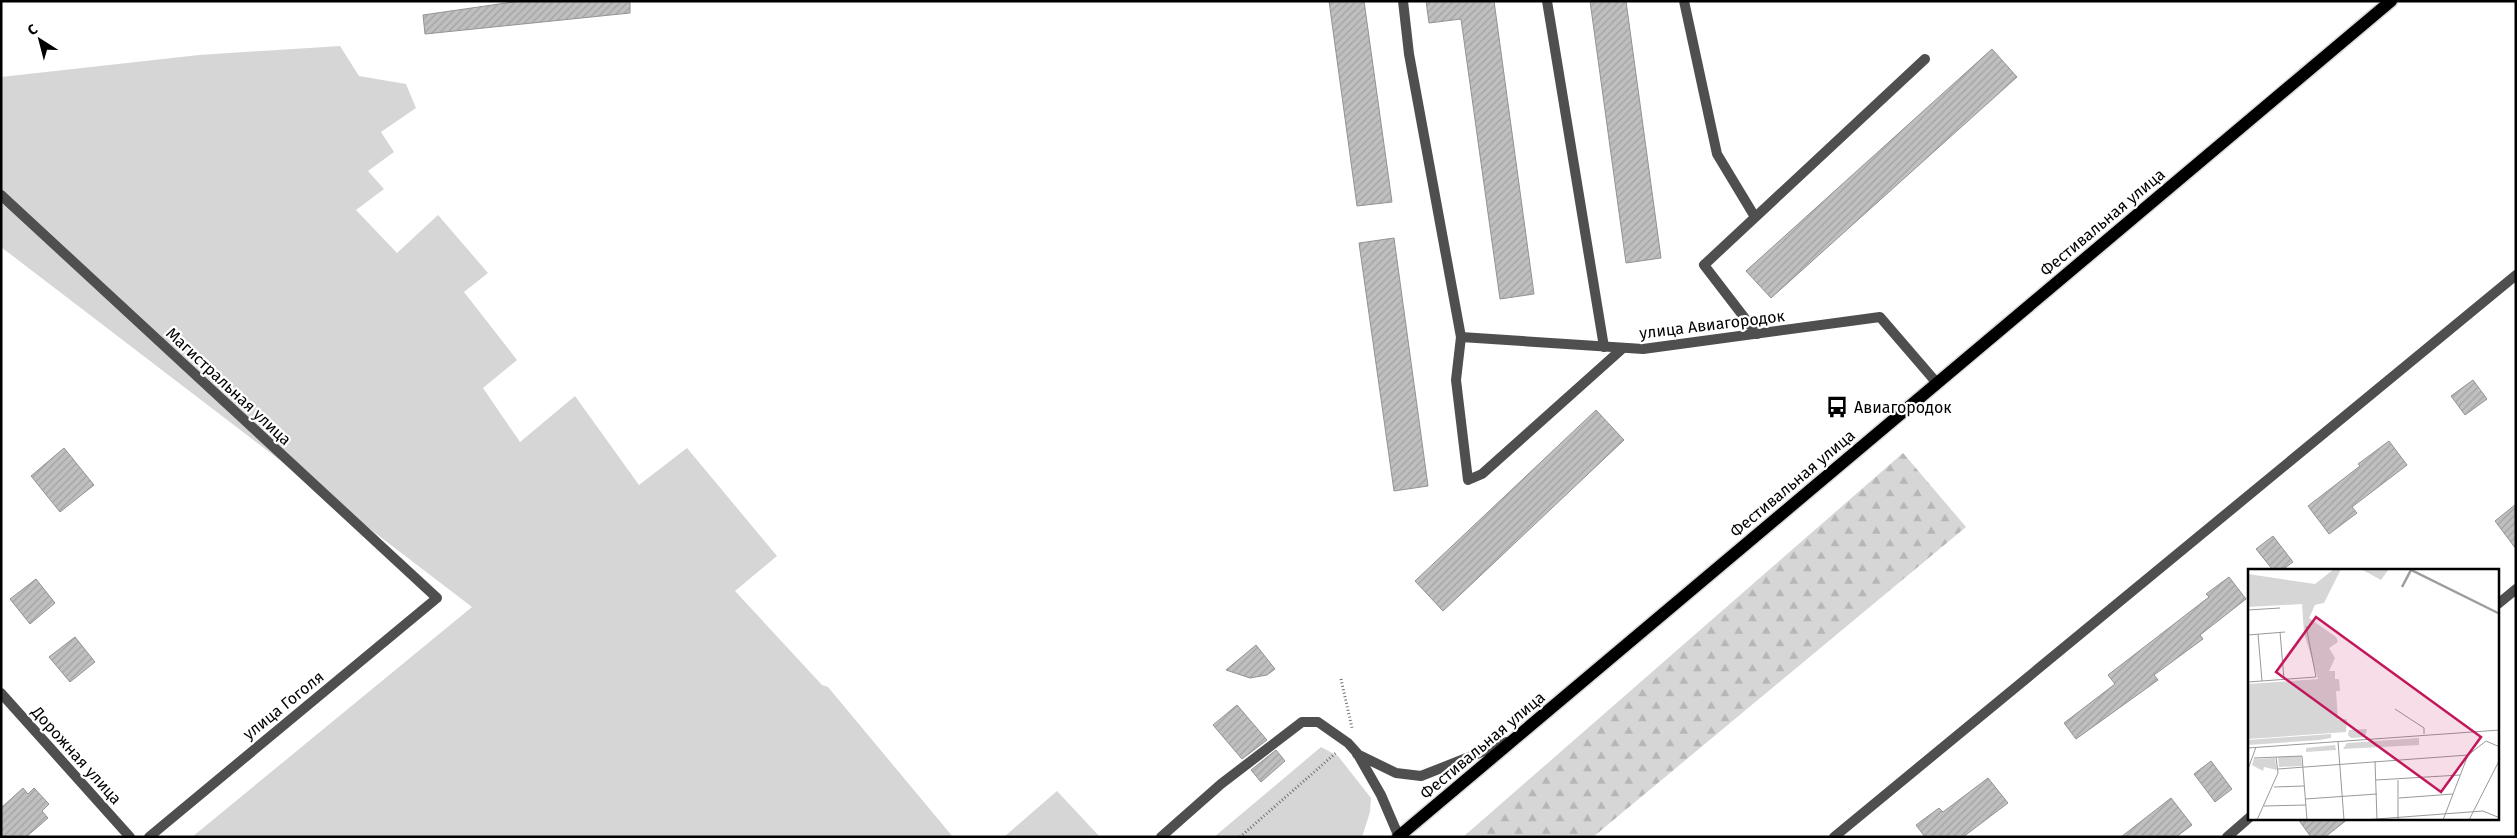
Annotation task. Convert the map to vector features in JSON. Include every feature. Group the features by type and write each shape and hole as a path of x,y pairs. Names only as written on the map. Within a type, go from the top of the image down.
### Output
{"main road":[{"name":"Фестивальная улица","path":"1398,837 2390,1"}],"street":[{"path":"1402,1 1409,54 1461,337 1456,380 1468,480 1482,474 1623,348"},
{"path":"1547,1 1604,347"},
{"path":"1684,1 1717,154 1755,217"},
{"path":"1757,334 1704,266 1925,58"},
{"name":"Магистральная улица","path":"1,195 436,598"},
{"path":"1834,837 2516,275"},
{"name":"улица Авиагородок","path":"1461,337 1643,349 1880,318 1936,382"},
{"path":"2500,602 2516,589"},
{"name":"улица Гоголя","path":"149,837 436,598"},
{"name":"Дорожная улица","path":"1,693 130,837"},
{"path":"1161,837 1221,784 1302,722 1318,722 1357,753 1381,795 1398,837"},
{"path":"1357,753 1396,773 1421,776 1512,740"},
{"path":"2227,837 2248,819"}],"path":[{"path":"1240,837 1348,744 1353,735 1341,680"}],"green space":[{"path":"340,46 359,76 406,84 416,108 381,132 394,152 368,171 384,189 356,210 397,253 438,215 488,273 464,292 517,360 483,388 520,442 575,396 639,485 687,448 777,556 735,591 822,685 828,687 953,837 192,837 472,607 1,247 1,77 199,55"},
{"path":"1903,453 1966,527 1593,837 1463,837"},
{"path":"1321,747 1338,756 1371,798 1370,812 1362,837 1214,837"},
{"path":"1057,791 1100,837 1004,837"}],"building":[{"path":"520,1 630,1 630,13 425,34 423,15"},
{"path":"1329,1 1364,1 1392,202 1357,206"},
{"path":"1426,1 1494,1 1534,294 1500,299 1461,19 1429,23"},
{"path":"1590,1 1626,1 1661,258 1626,263"},
{"path":"1992,49 2017,77 1771,298 1746,271"},
{"path":"1394,238 1428,486 1394,491 1359,243"},
{"path":"2473,380 2487,399 2465,415 2451,396"},
{"path":"1596,410 1624,440 1443,611 1415,581"},
{"path":"2389,441 2407,465 2352,507 2357,513 2329,534 2308,506"},
{"path":"64,448 94,485 60,512 31,476"},
{"path":"2516,504 2516,549 2495,521"},
{"path":"2273,536 2293,562 2283,569 2272,569 2256,549"},
{"path":"2229,577 2246,599 2200,635 2203,639 2154,675 2158,680 2076,739 2064,723 2115,684 2108,675 2209,597 2206,594"},
{"path":"36,579 55,603 30,624 10,599"},
{"path":"75,637 95,662 70,682 49,657"},
{"path":"1256,645 1275,669 1267,675 1250,678 1226,670"},
{"path":"1237,705 1267,740 1242,759 1213,725"},
{"path":"1276,750 1285,761 1261,782 1251,770"},
{"path":"2211,761 2232,789 2215,802 2194,774"},
{"path":"1988,778 2008,803 1963,837 1925,837 1916,825 1939,808 1943,812"},
{"path":"23,788 28,794 34,788 49,804 42,811 48,818 26,837 1,837 1,808"},
{"path":"2171,798 2192,825 2176,837 2121,837"},
{"path":"2299,820 2347,820 2325,837 2311,837"}],"place":[{"name":"Авиагородок","path":"1837,407"}]}
